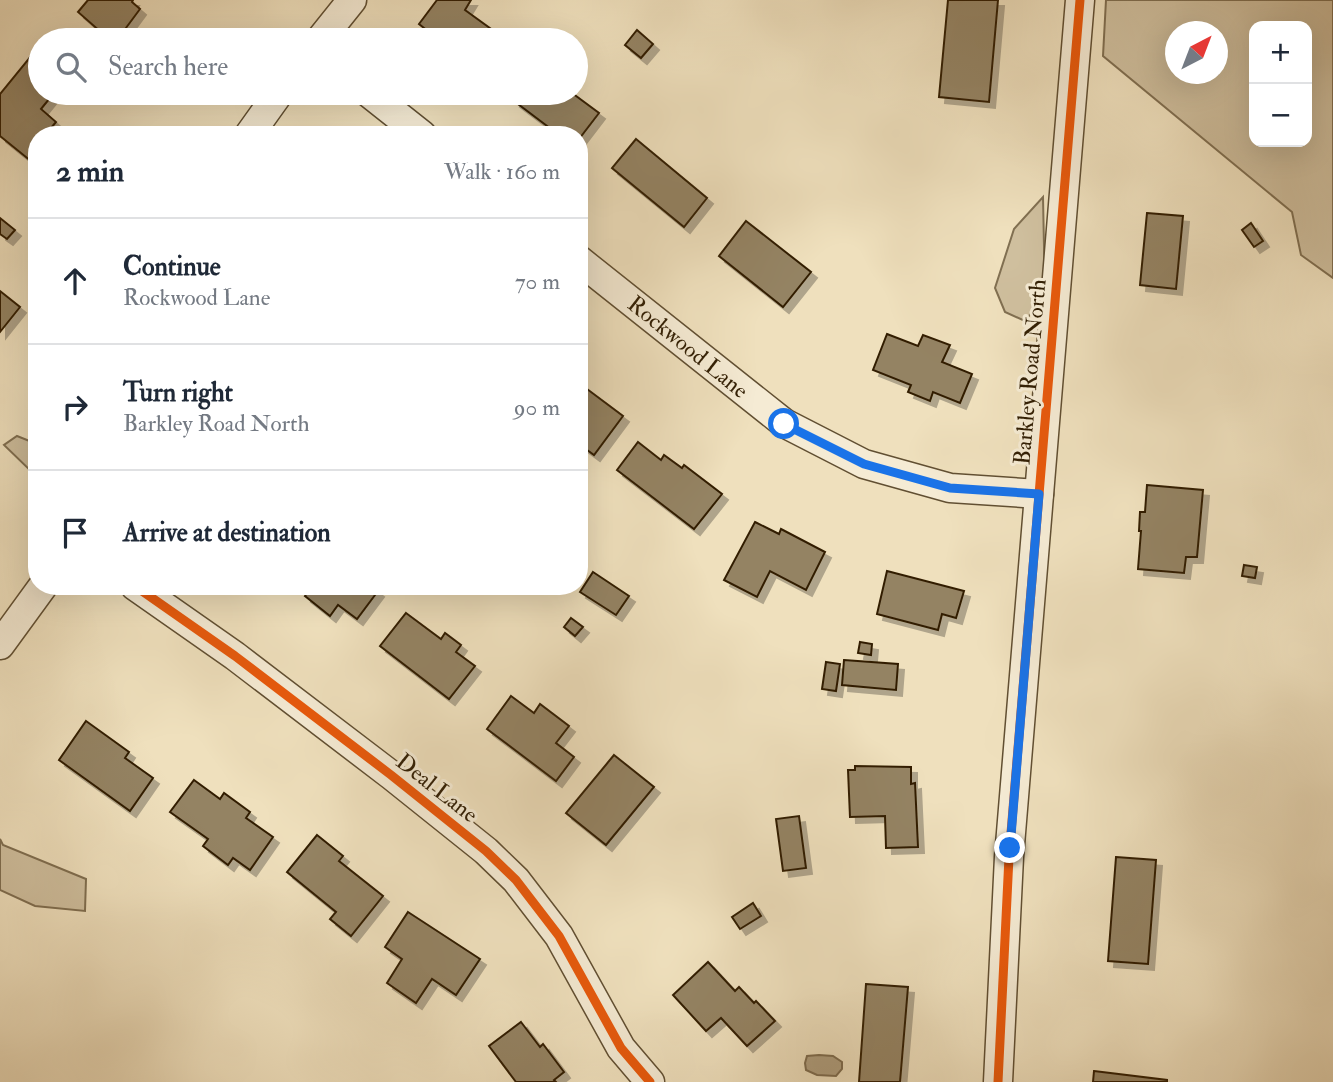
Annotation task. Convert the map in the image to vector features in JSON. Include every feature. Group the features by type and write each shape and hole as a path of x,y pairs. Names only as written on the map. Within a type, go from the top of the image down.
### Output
{"street":[{"path":"330,28 352,0"},
{"name":"Barkley Road North","path":"998,1082 1009,857 1080,0"},
{"path":"255,126 270,105"},
{"path":"384,105 411,126"},
{"name":"Rockwood Lane","path":"588,267 784,424 864,464 950,488 1039,494"},
{"path":"0,645 36,595"},
{"name":"Deal Lane","path":"148,595 246,665 391,775 486,851 516,880 559,936 621,1048 650,1082"}],"shaded area":[{"path":"1106,0 1333,0 1333,278 1301,255 1292,212 1103,56"},
{"path":"1043,197 1045,296 1025,321 1005,312 995,288 1014,229"},
{"path":"17,436 28,440 28,468 4,445"},
{"path":"0,839 3,845 86,879 85,911 35,906 0,890"},
{"path":"807,1056 833,1056 842,1062 842,1069 836,1076 817,1075 806,1070"}],"building":[{"path":"88,0 133,0 140,9 126,28 96,28 78,12"},
{"path":"437,0 471,0 465,10 490,28 424,28 419,24"},
{"path":"948,0 998,0 989,102 939,97"},
{"path":"637,30 653,44 641,58 625,45"},
{"path":"28,60 28,105 44,105 41,109 56,122 53,126 28,126 28,159 0,136 0,94"},
{"path":"519,105 588,105 599,113 588,127 547,126"},
{"path":"636,139 707,198 684,227 612,168"},
{"path":"1147,213 1183,216 1176,289 1140,285"},
{"path":"0,218 15,230 7,239 0,234"},
{"path":"746,221 811,272 783,307 719,256"},
{"path":"1251,223 1263,241 1254,247 1242,230"},
{"path":"0,291 20,307 0,332"},
{"path":"887,334 918,346 923,335 950,345 942,362 972,374 960,403 933,392 930,401 908,392 911,385 873,370"},
{"path":"588,390 623,416 594,455 588,451"},
{"path":"638,442 661,460 664,455 682,468 684,465 722,494 694,529 617,470"},
{"path":"1147,485 1203,490 1197,557 1186,557 1184,573 1138,569 1140,512 1145,512"},
{"path":"755,522 779,534 781,529 825,552 806,590 770,571 757,597 724,580"},
{"path":"1244,565 1257,567 1255,578 1242,576"},
{"path":"887,571 964,591 956,618 942,614 938,630 877,614"},
{"path":"593,572 629,596 616,615 585,595 588,595 588,580"},
{"path":"375,595 357,619 338,605 330,616 305,596"},
{"path":"406,613 441,639 445,633 461,645 456,652 475,666 449,699 380,646"},
{"path":"571,618 583,627 575,636 564,627"},
{"path":"860,642 872,644 871,655 858,653"},
{"path":"844,660 898,664 896,690 842,685"},
{"path":"826,662 840,664 836,691 822,689"},
{"path":"511,696 534,713 540,704 569,726 556,743 574,757 556,781 487,729"},
{"path":"86,721 129,752 125,758 153,778 130,811 59,760"},
{"path":"614,755 654,787 606,845 566,813"},
{"path":"855,766 911,767 911,784 915,783 918,847 886,848 885,816 850,817 848,770 855,770"},
{"path":"194,780 220,799 224,793 250,812 246,818 273,837 250,870 233,858 228,865 203,846 208,839 170,812"},
{"path":"799,816 806,868 783,871 776,819"},
{"path":"317,835 343,856 339,861 383,896 351,936 330,919 336,912 287,872"},
{"path":"1116,857 1156,860 1148,964 1108,961"},
{"path":"753,903 761,916 740,929 732,917"},
{"path":"408,912 480,959 456,995 432,979 416,1003 387,983 402,959 385,947"},
{"path":"708,962 735,991 739,987 775,1021 747,1046 721,1018 706,1031 673,995"},
{"path":"866,984 908,987 900,1082 859,1082"},
{"path":"521,1022 540,1047 543,1044 564,1072 554,1080 556,1082 516,1082 489,1046"},
{"path":"1094,1071 1167,1080 1167,1082 1093,1082"}],"cycle path":[{"path":"998,1082 1009,857 1080,0"},
{"path":"148,595 235,656 391,775 486,851 516,880 559,936 621,1048 650,1082"}],"route":[{"path":"784,424 864,464 950,488 1039,494 1010,848"}]}
